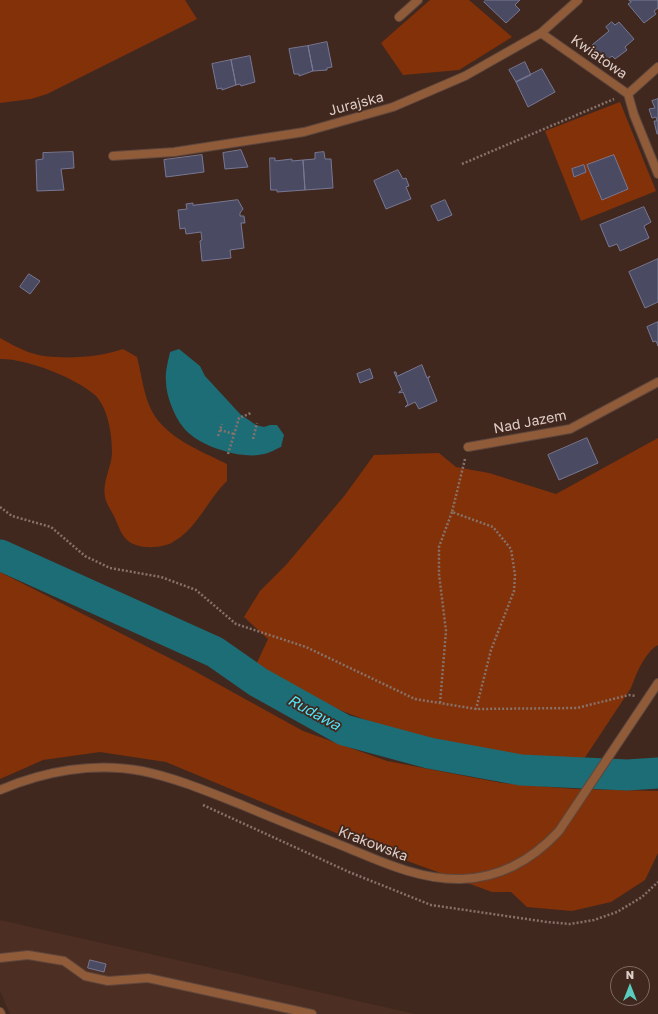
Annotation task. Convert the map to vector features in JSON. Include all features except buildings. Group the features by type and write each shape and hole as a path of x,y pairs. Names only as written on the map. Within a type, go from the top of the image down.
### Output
{"street":[{"path":"399,17 418,0"},
{"name":"Jurajska","path":"113,156 174,152 304,132 393,107 465,76 541,33 578,0"},
{"name":"Kwiatowa","path":"541,33 628,94 658,68"},
{"path":"628,94 634,115 658,174"},
{"name":"Nad Jazem","path":"468,447 570,429 658,382"},
{"name":"Krakowska","path":"0,790 24,781 75,769 109,767 142,771 166,777 212,793 389,865 417,874 450,879 482,876 512,867 545,845 567,821 629,724 658,683"},
{"path":"0,958 28,955 64,961 85,976 108,981 148,978 312,1014"}],"path":[{"path":"462,164 628,94"},
{"path":"228,454 239,418 251,413"},
{"path":"253,439 257,423"},
{"path":"218,436 222,424"},
{"path":"220,430 234,434"},
{"path":"440,703 446,631 439,574 439,547 452,512 468,447"},
{"path":"0,507 12,516 51,527 85,556 110,568 161,577 196,590 236,624 306,647 366,674 415,699 476,709 577,708 629,695 646,699"},
{"path":"452,512 493,527 511,549 515,575 514,591 491,650 476,709"},
{"path":"200,804 349,872 431,905 570,924 594,920 617,912 642,897 658,882"}],"shaded area":[{"path":"0,0 185,0 197,19 47,94 31,99 0,103"},
{"path":"430,0 469,0 512,37 459,70 403,75 381,43"},
{"path":"620,102 656,191 581,221 545,131"},
{"path":"0,338 28,352 50,357 101,355 123,349 137,357 149,405 163,426 193,448 227,464 227,481 220,488 189,530 173,542 155,547 135,545 125,538 107,504 105,497 104,491 112,458 112,445 106,414 99,400 95,395 76,382 50,370 23,362 0,359"},
{"path":"658,438 658,645 653,648 645,658 638,670 631,688 580,765 496,756 415,739 311,699 255,667 268,639 244,617 260,591 286,565 345,495 374,455 439,453 456,467 489,473 556,494"},
{"path":"0,572 189,668 303,731 387,761 502,783 575,789 658,791 658,853 645,880 611,902 572,911 527,907 511,892 492,892 372,848 166,762 100,752 43,760 0,779"},
{"path":"0,920 415,1014 10,1014 0,991"}],"water":[{"path":"179,349 200,366 205,376 240,414 256,425 264,427 277,425 284,435 281,447 264,454 244,455 220,450 198,440 190,434 183,427 177,417 169,399 166,387 166,370 170,352"}],"waterway":[{"name":"Rudawa","path":"0,555 215,652 258,682 344,730 429,753 521,770 627,775 658,773"}]}
